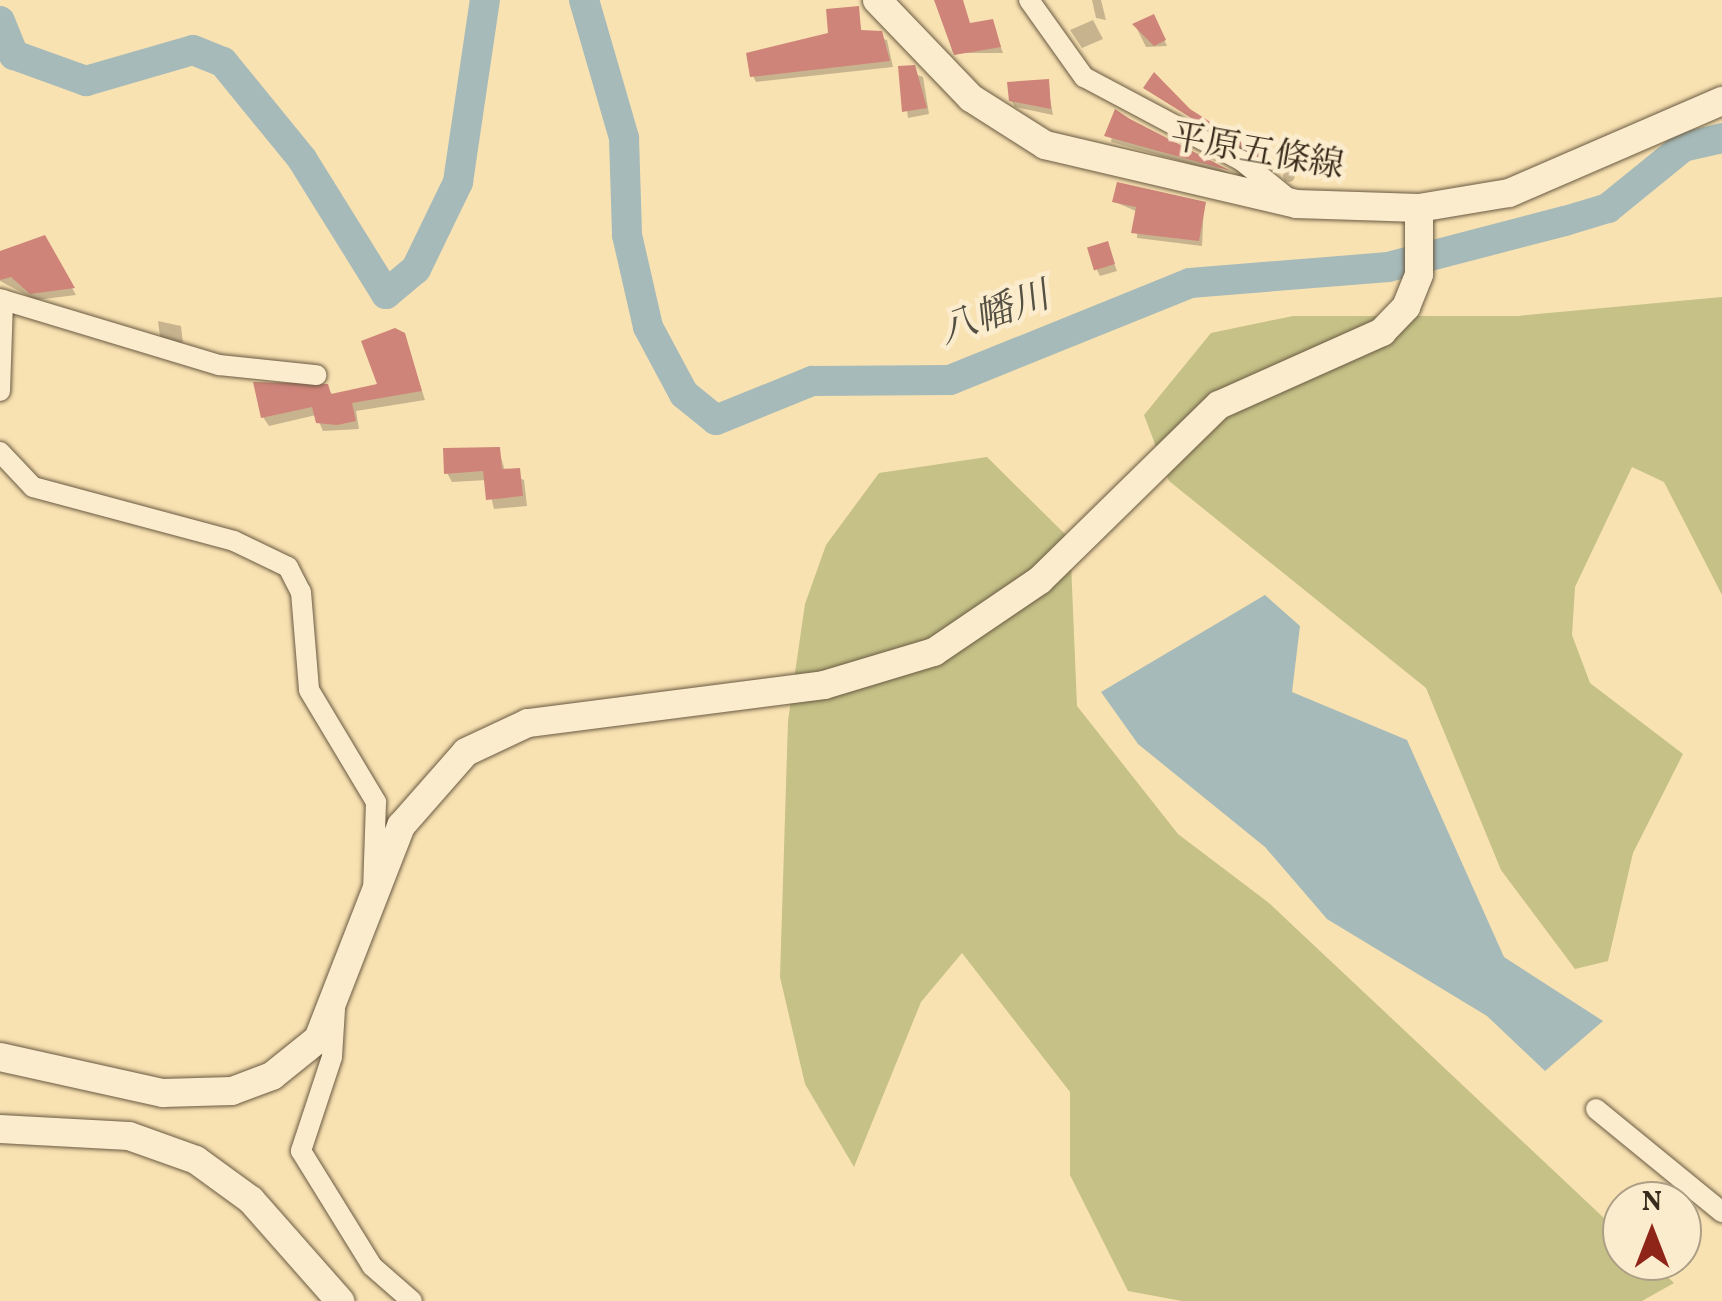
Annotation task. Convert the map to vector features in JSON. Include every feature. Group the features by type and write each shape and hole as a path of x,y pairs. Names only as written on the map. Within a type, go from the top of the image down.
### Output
{"street":[{"name":"平原五條線","path":"877,0 971,98 1045,145 1296,204 1419,208 1548,180 1722,100"},
{"path":"1029,0 1084,77 1242,160 1296,204"},
{"path":"412,1301 372,1266 300,1150 332,1057 335,1008 373,894 421,793 506,730 824,684 889,669 975,628 1040,580 1182,434 1249,388 1382,332 1419,274 1419,208"},
{"path":"0,391 2,299 219,366 316,375"},
{"path":"0,452 25,484 70,502 234,540 288,567 301,592 309,690 376,802 373,894"},
{"path":"0,1057 163,1094 232,1090 297,1061 335,1008"},
{"path":"1596,1109 1722,1212"},
{"path":"0,1130 130,1136 196,1160 251,1200 340,1301"}],"shaded area":[{"path":"1722,297 1722,595 1664,482 1632,467 1575,587 1572,635 1590,683 1683,754 1633,853 1608,961 1575,969 1501,870 1426,688 1169,481 1144,415 1211,333 1293,316 1517,316"},
{"path":"987,457 1070,539 1077,706 1178,834 1269,903 1602,1216 1602,1281 1674,1283 1642,1301 1182,1301 1128,1291 1070,1175 1070,1092 962,953 921,1002 854,1167 805,1084 780,977 788,721 805,604 826,545 879,473"},
{"path":"1265,595 1300,626 1292,692 1407,740 1504,957 1603,1021 1545,1071 1487,1016 1327,919 1265,847 1138,744 1101,692"}],"building":[{"path":"934,0 963,0 970,23 993,19 1001,47 954,55"},
{"path":"859,6 861,30 882,31 890,61 750,77 746,53 828,33 826,9"},
{"path":"1154,14 1166,40 1154,46 1132,24"},
{"path":"915,65 927,108 902,112 898,66"},
{"path":"1154,72 1190,109 1278,165 1275,170 1143,88"},
{"path":"1049,79 1051,109 1009,101 1007,82"},
{"path":"1115,109 1130,119 1231,171 1104,136"},
{"path":"1117,182 1206,202 1199,241 1131,233 1136,207 1112,202"},
{"path":"45,235 75,288 30,294 11,277 0,280 0,251"},
{"path":"1108,241 1115,264 1094,270 1087,247"},
{"path":"395,328 405,333 422,391 352,403 356,421 337,425 316,423 312,407 261,418 253,382 328,384 331,394 377,384 361,341"},
{"path":"500,447 502,469 520,468 523,496 486,500 483,471 444,474 443,448"}],"waterway":[{"name":"八幡川","path":"0,21 14,55 86,81 193,50 223,62 302,159 386,294 416,269 458,182 485,0"},
{"name":"八幡川","path":"584,0 624,138 627,235 648,327 684,394 716,420 812,381 950,380 1190,283 1388,267 1565,221 1608,208 1683,147 1722,138"}]}
